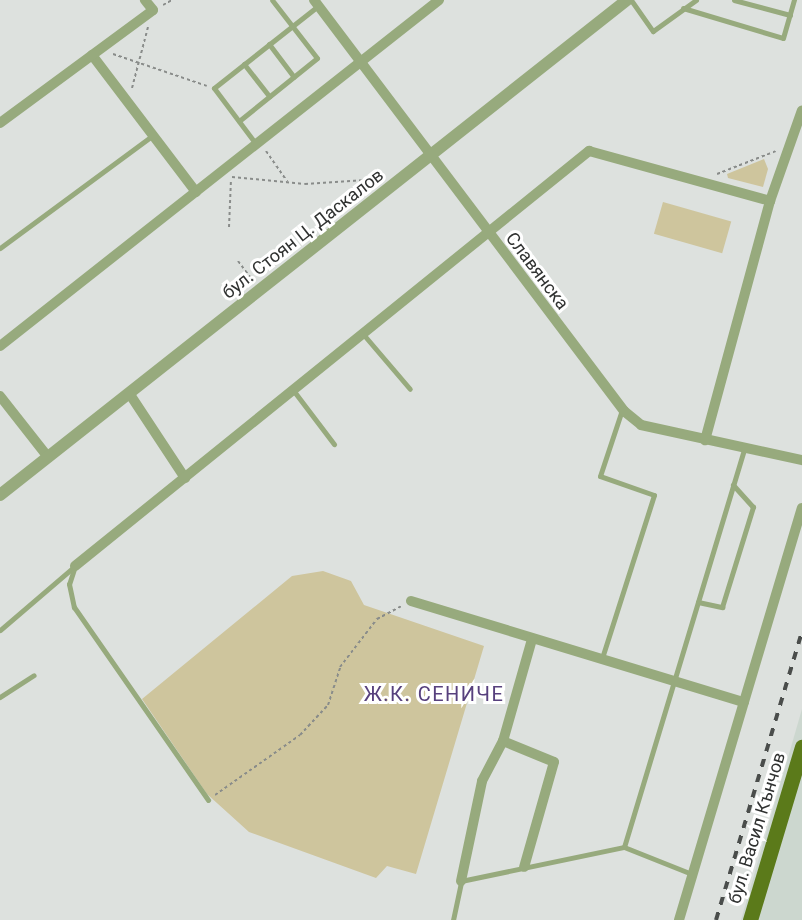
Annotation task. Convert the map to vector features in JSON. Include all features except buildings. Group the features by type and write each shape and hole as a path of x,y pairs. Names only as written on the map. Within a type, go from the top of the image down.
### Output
{"main road":[{"name":"бул. Васил Кънчов","path":"750,920 802,747"}],"street":[{"path":"0,123 153,10 145,0"},
{"path":"0,346 439,0"},
{"name":"бул. Стоян Ц. Даскалов","path":"0,495 629,0"},
{"name":"Славянска","path":"316,3 622,409 641,425 802,460"},
{"path":"96,52 129,103 196,192"},
{"path":"705,440 770,201 802,110"},
{"path":"75,566 589,152 770,201"},
{"path":"129,393 185,478"},
{"path":"0,396 48,457"},
{"path":"679,920 802,508"},
{"path":"411,601 744,702"},
{"path":"461,881 482,780 503,741 532,639"},
{"path":"503,741 554,762 524,867"}],"lane":[{"path":"239,121 317,58 273,0"},
{"path":"629,0 654,30 696,0"},
{"path":"734,0 790,15"},
{"path":"683,8 783,38 794,0"},
{"path":"258,143 214,88 292,26 316,3"},
{"path":"269,44 294,76"},
{"path":"244,64 269,96"},
{"path":"0,248 153,135"},
{"path":"363,334 410,389"},
{"path":"293,390 334,444"},
{"path":"602,658 654,495 600,476 622,409"},
{"path":"624,847 744,449"},
{"path":"698,602 722,607 750,518 753,507 733,485"},
{"path":"0,630 75,566"},
{"path":"75,566 69,584 74,607 208,800"},
{"path":"0,697 34,675"},
{"path":"453,920 461,881 624,847 692,874"}],"path":[{"path":"129,103 153,10"},
{"path":"96,52 139,63 214,88"},
{"path":"258,143 287,182"},
{"path":"699,181 790,145"},
{"path":"230,227 231,177 234,162"},
{"path":"216,176 287,182 377,178 395,184"},
{"path":"238,261 260,290"},
{"path":"208,800 300,735 328,705 340,667 377,619 411,601"}],"shaded area":[{"path":"764,159 768,169 763,187 728,178 727,174"},
{"path":"663,202 731,222 722,253 654,234"},
{"path":"323,571 351,581 364,605 484,646 416,874 387,866 376,878 249,832 207,794 142,699 292,576"},
{"path":"802,709 802,920 741,920"}],"railway":[{"path":"716,920 802,631"}],"district":[{"name":"Ж.К. СЕНИЧЕ","path":"434,694"}]}
